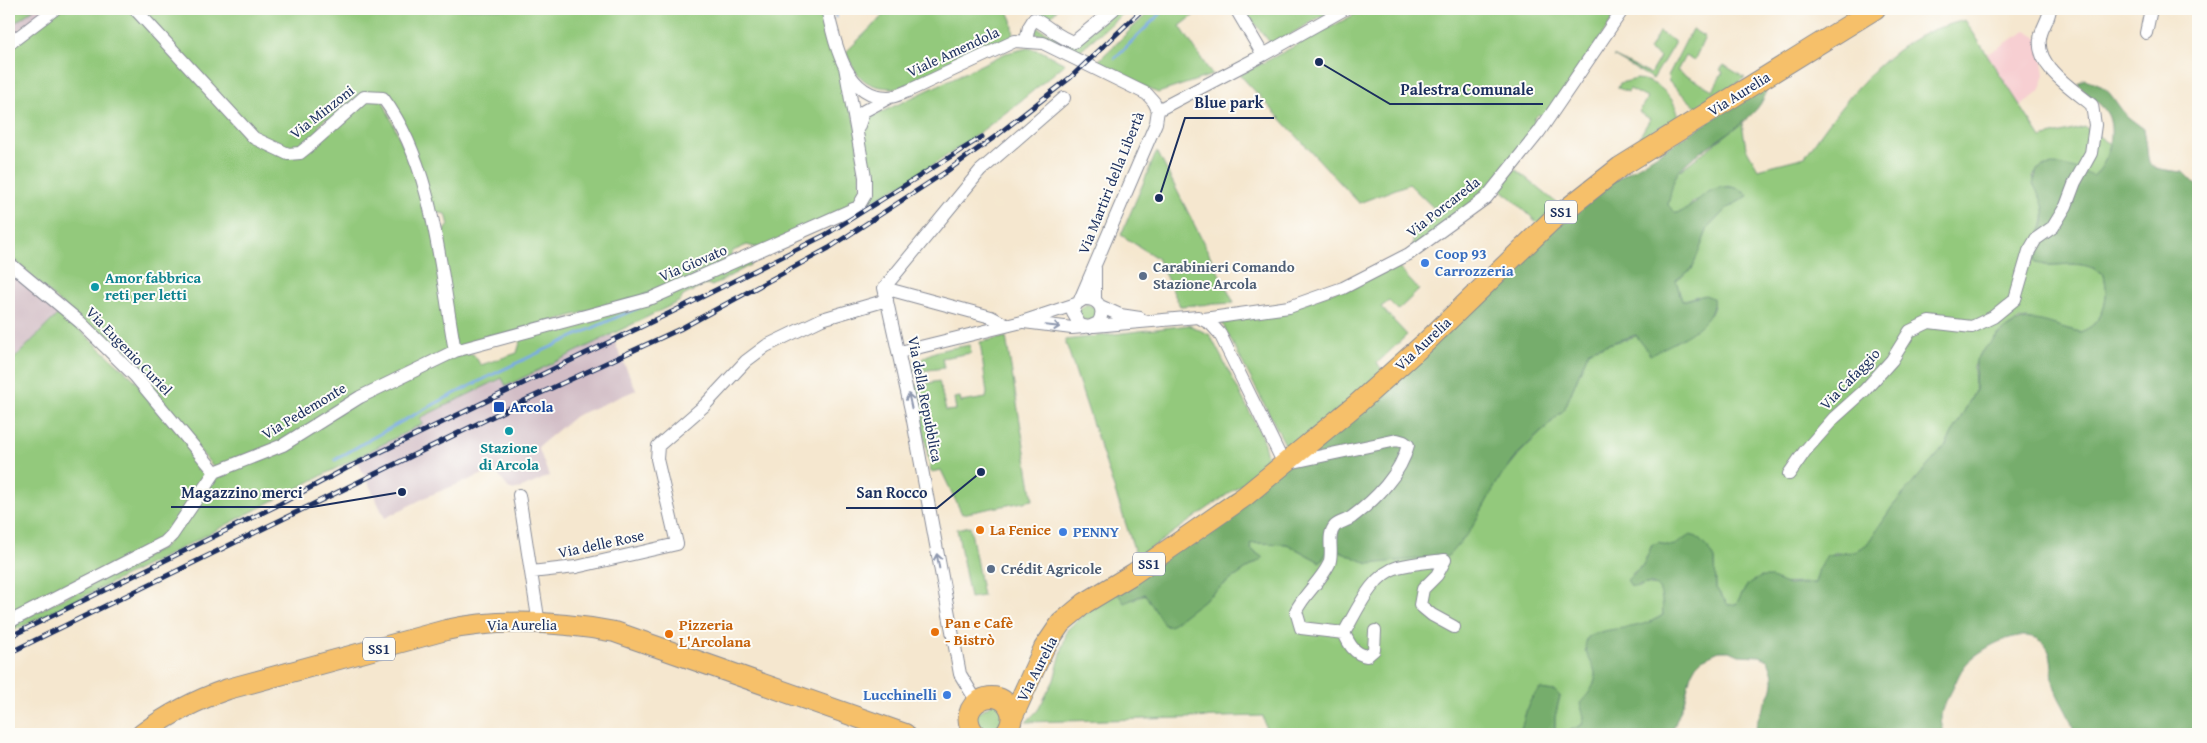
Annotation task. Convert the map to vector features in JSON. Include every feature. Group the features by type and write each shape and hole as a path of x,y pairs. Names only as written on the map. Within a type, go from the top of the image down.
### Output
{"main road":[{"name":"Via Aurelia","path":"1009,726 1044,648 1061,623 1079,608 1202,528 1284,464 1426,342 1550,222 1582,194 1620,166 1875,9"},
{"name":"Via Aurelia","path":"142,734 174,712 203,697 228,689 461,626 539,624 584,626 615,632 904,734"},
{"name":"SS1","path":"990,699 1030,676"},
{"name":"SS1","path":"990,699 1009,707 1009,726"},
{"path":"970,733 969,715 990,699"}],"street":[{"path":"9,44 55,9"},
{"name":"Via Minzoni","path":"134,9 254,138 288,154 300,153 364,97 383,98 398,118 430,203 455,351"},
{"path":"827,9 845,67 856,86 870,94 890,98"},
{"path":"1114,9 1074,42 1062,39 1046,25 1034,19 1029,27 1026,40 1043,43 1147,94 1158,110"},
{"path":"1236,9 1262,55"},
{"name":"Via Martiri della Libertà","path":"1078,303 1087,279 1095,268 1156,123 1158,110 1345,9"},
{"name":"Via Porcareda","path":"1155,321 1204,319 1289,307 1344,288 1409,254 1486,198 1544,125 1623,9"},
{"name":"Via Cafaggio","path":"1789,474 1804,451 1892,360 1910,331 1929,322 1972,328 1993,317 2015,299 2029,251 2036,239 2053,227 2066,206 2075,182 2091,154 2095,125 2092,105 2065,84 2042,58 2040,39 2050,9"},
{"path":"2146,33 2151,9"},
{"name":"Viale Amendola","path":"890,98 908,92 1015,41 1026,40"},
{"name":"Via Giovato","path":"455,351 652,298 847,213 863,202 865,177 858,128 845,67"},
{"path":"858,128 864,111 890,98"},
{"path":"1006,325 991,318 886,294 980,171 1064,98"},
{"name":"Via Eugenio Curiel","path":"9,263 80,322 135,376 215,472"},
{"path":"1089,326 1101,318 1095,268"},
{"name":"Via della Repubblica","path":"886,294 900,352 946,609 960,674 990,699"},
{"name":"Via delle Rose","path":"531,572 576,567 677,544 656,452 661,442 683,426 746,360 766,346 822,320 886,294"},
{"path":"900,352 1022,322 1090,299 1120,315 1155,321"},
{"path":"1078,303 1074,318 1089,326"},
{"path":"1204,319 1220,334 1284,464 1397,440 1408,445 1400,467 1385,485 1350,518 1336,525 1331,532 1330,562 1296,611 1301,628 1344,632"},
{"path":"1022,322 1072,328 1155,321"},
{"name":"Via Pedemonte","path":"215,472 283,445 360,397 455,351"},
{"path":"9,622 165,542 172,535 215,472"},
{"path":"519,495 539,624"},
{"path":"1344,632 1367,594 1383,574 1397,567 1445,560 1437,575 1423,589 1420,605 1432,615 1454,628"},
{"path":"1344,632 1348,643 1359,655 1367,656 1374,650 1375,632"},
{"path":"958,664 990,699"}],"shaded area":[{"path":"9,9 48,9 9,37"},
{"path":"2026,31 2040,39 2045,75 2039,92 2021,106 1987,54"},
{"path":"9,267 60,312 9,364"},
{"name":"Arcola","path":"611,334 636,390 575,416 538,447 549,476 522,488 510,490 494,470 428,496 385,518 356,458 421,423 420,418 503,378 506,386"}],"green space":[{"path":"14,9 34,9 16,22 9,22 9,13"},
{"path":"58,9 132,9 253,139 288,155 365,99 382,99 429,204 453,350 282,444 216,470 137,375 9,255 9,46"},
{"path":"137,9 826,9 856,129 862,201 761,249 747,245 733,251 727,264 682,284 456,349 437,240 449,225 446,214 434,212 384,96 363,95 335,120 325,119 319,126 319,134 309,144 289,152 255,136"},
{"path":"890,9 1007,9 1012,20 1014,37 899,88 879,87 859,76 846,52"},
{"path":"1033,9 1057,9 1047,21"},
{"path":"1118,9 1128,9 1077,53 1031,31 1033,26 1074,44"},
{"path":"1152,9 1202,9 1180,26 1212,75 1158,93 1095,64"},
{"path":"1243,9 1334,9 1272,45"},
{"path":"1365,9 1601,9 1613,19 1545,119 1539,114 1533,120 1540,126 1484,197 1413,247 1413,232 1440,214 1409,184 1359,203 1240,75"},
{"path":"1965,20 2041,138 2085,127 2110,144 2103,166 2093,176 2043,166 2037,170 2033,177 2044,208 2043,225 2037,242 2039,253 2035,259 2043,265 2075,264 2097,270 2104,275 2106,284 2105,301 2100,317 2095,323 2080,332 2027,319 2019,320 2001,332 1979,354 1974,367 1975,391 1946,445 1892,507 1867,545 1855,552 1834,553 1822,562 1815,583 1748,584 1736,604 1728,605 1716,588 1715,559 1684,539 1675,545 1669,546 1659,542 1652,545 1643,565 1632,574 1638,588 1644,584 1658,586 1662,593 1663,615 1645,625 1595,633 1585,651 1593,666 1595,678 1591,690 1581,703 1584,717 1582,725 1562,734 1555,731 1555,717 1560,696 1540,689 1531,699 1519,734 1267,734 1263,716 1026,722 1038,710 1054,680 1067,630 1100,599 1117,592 1133,600 1145,594 1167,627 1263,558 1251,549 1250,544 1287,544 1320,562 1331,547 1470,531 1499,479 1520,453 1564,410 1589,350 1711,314 1714,306 1697,296 1682,301 1676,280 1692,269 1708,228 1726,209 1747,196 1744,191 1728,186 1693,202 1685,212 1676,213 1668,205 1673,181 1679,171 1742,123 1746,148 1758,169 1805,157 1839,109 1867,78 1896,51 1917,37"},
{"path":"1692,29 1705,37 1694,61 1685,56 1677,71 1713,90 1723,72 1720,70 1724,65 1745,78 1698,109 1669,82 1668,76"},
{"path":"1659,32 1674,41 1674,44 1653,79 1613,56 1650,74 1660,57 1649,50"},
{"path":"1028,48 1041,51 1065,64 1019,102 947,156 870,202 870,182 861,135 867,119 1006,53"},
{"path":"1637,79 1652,83 1665,92 1674,104 1679,119 1659,127 1643,138 1640,136 1650,119 1639,112 1647,98 1630,89 1628,92 1618,88 1620,83"},
{"path":"2084,79 2106,90 2128,117 2144,129 2148,159 2153,167 2183,172 2198,187 2198,734 2074,734 2071,722 2055,689 2048,650 2037,639 2027,636 2005,639 1974,656 1967,663 1942,710 1941,718 1945,734 1755,734 1760,713 1768,698 1773,682 1768,660 1760,656 1739,655 1730,651 1719,651 1702,659 1696,665 1691,674 1684,702 1671,734 1562,734 1582,725 1584,717 1580,703 1590,691 1595,681 1593,666 1586,652 1585,645 1588,637 1597,633 1643,624 1663,615 1661,594 1657,586 1647,584 1633,587 1627,580 1643,565 1652,545 1659,542 1672,545 1690,535 1697,537 1715,559 1716,588 1728,605 1736,604 1748,584 1761,577 1769,577 1789,585 1815,583 1819,568 1827,555 1855,552 1867,544 1892,507 1946,445 1975,391 1976,360 1991,342 2018,322 2036,320 2080,332 2095,323 2100,317 2106,293 2104,275 2095,269 2079,264 2045,265 2036,263 2035,259 2039,253 2037,242 2045,215 2041,199 2033,184 2037,170 2050,165 2057,165 2072,168 2093,176 2103,165 2109,148 2111,130 2108,115 2078,84"},
{"path":"1766,86 1764,98 1756,110 1730,132 1688,162 1679,171 1672,187 1668,205 1676,213 1683,211 1713,189 1721,187 1738,189 1745,192 1748,196 1726,209 1708,228 1692,269 1676,280 1682,301 1705,295 1713,298 1713,308 1708,317 1691,333 1650,355 1636,335 1589,350 1564,410 1520,452 1499,479 1470,531 1448,556 1369,564 1331,547 1320,562 1287,544 1254,543 1250,544 1251,549 1263,558 1226,583 1170,626 1164,625 1145,594 1124,603 1117,592 1608,185"},
{"path":"1157,151 1234,303 1180,306 1157,258 1121,235"},
{"path":"1515,169 1558,204 1539,224 1500,188"},
{"path":"750,258 752,264 712,286 707,284 683,296 680,301 506,386 502,378 420,418 422,424 168,555 9,633 9,626 164,547 218,475 362,399 451,356 473,354 481,365 517,353 522,336"},
{"path":"1398,267 1419,290 1398,310 1389,301 1381,307 1407,335 1377,363 1384,372 1288,450 1221,321 1278,313"},
{"path":"1087,304 1096,308 1095,318 1090,321 1084,320 1079,315 1080,309"},
{"path":"60,312 133,378 207,467 202,486 163,538 9,618 9,364"},
{"path":"1189,325 1210,335 1262,436 1268,460 1262,470 1137,558 1065,340"},
{"path":"1006,337 1033,500 962,514 941,470 931,472 915,386 939,381 946,411 956,410 954,398 960,397 961,402 986,398 987,393 980,342"},
{"path":"970,345 971,353 942,358 944,368 913,372 917,364 929,354"},
{"path":"970,526 983,596 970,598 957,529"},
{"path":"1540,689 1555,691 1560,696 1555,717 1555,731 1561,734 1519,734 1531,699"},
{"path":"1000,699 1005,734 975,734 969,718"}],"waterway":[{"path":"834,9 836,17"},
{"path":"1115,58 1165,9"},
{"path":"335,460 446,398 561,342 638,308"}],"railway":[{"path":"9,653 528,399 680,329 829,248 947,171 996,136 1071,77 1143,9"},
{"path":"9,637 280,504 347,468 674,311 825,235 982,137"}],"place":[{"name":"Palestra Comunale","path":"1319,62"},
{"name":"Blue park","path":"1159,198"},
{"name":"Coop 93 Carrozzeria","path":"1425,263"},
{"name":"Carabinieri Comando Stazione Arcola","path":"1143,276"},
{"name":"Amor fabbrica reti per letti","path":"95,287"},
{"name":"Arcola","path":"499,407"},
{"name":"Stazione di Arcola","path":"509,431"},
{"name":"San Rocco","path":"981,472"},
{"name":"Magazzino merci","path":"402,492"},
{"name":"La Fenice","path":"980,530"},
{"name":"PENNY","path":"1063,532"},
{"name":"Crédit Agricole","path":"991,569"},
{"name":"Pan e Cafè - Bistrò","path":"935,632"},
{"name":"Pizzeria L'Arcolana","path":"669,634"},
{"name":"Lucchinelli","path":"947,695"}]}
